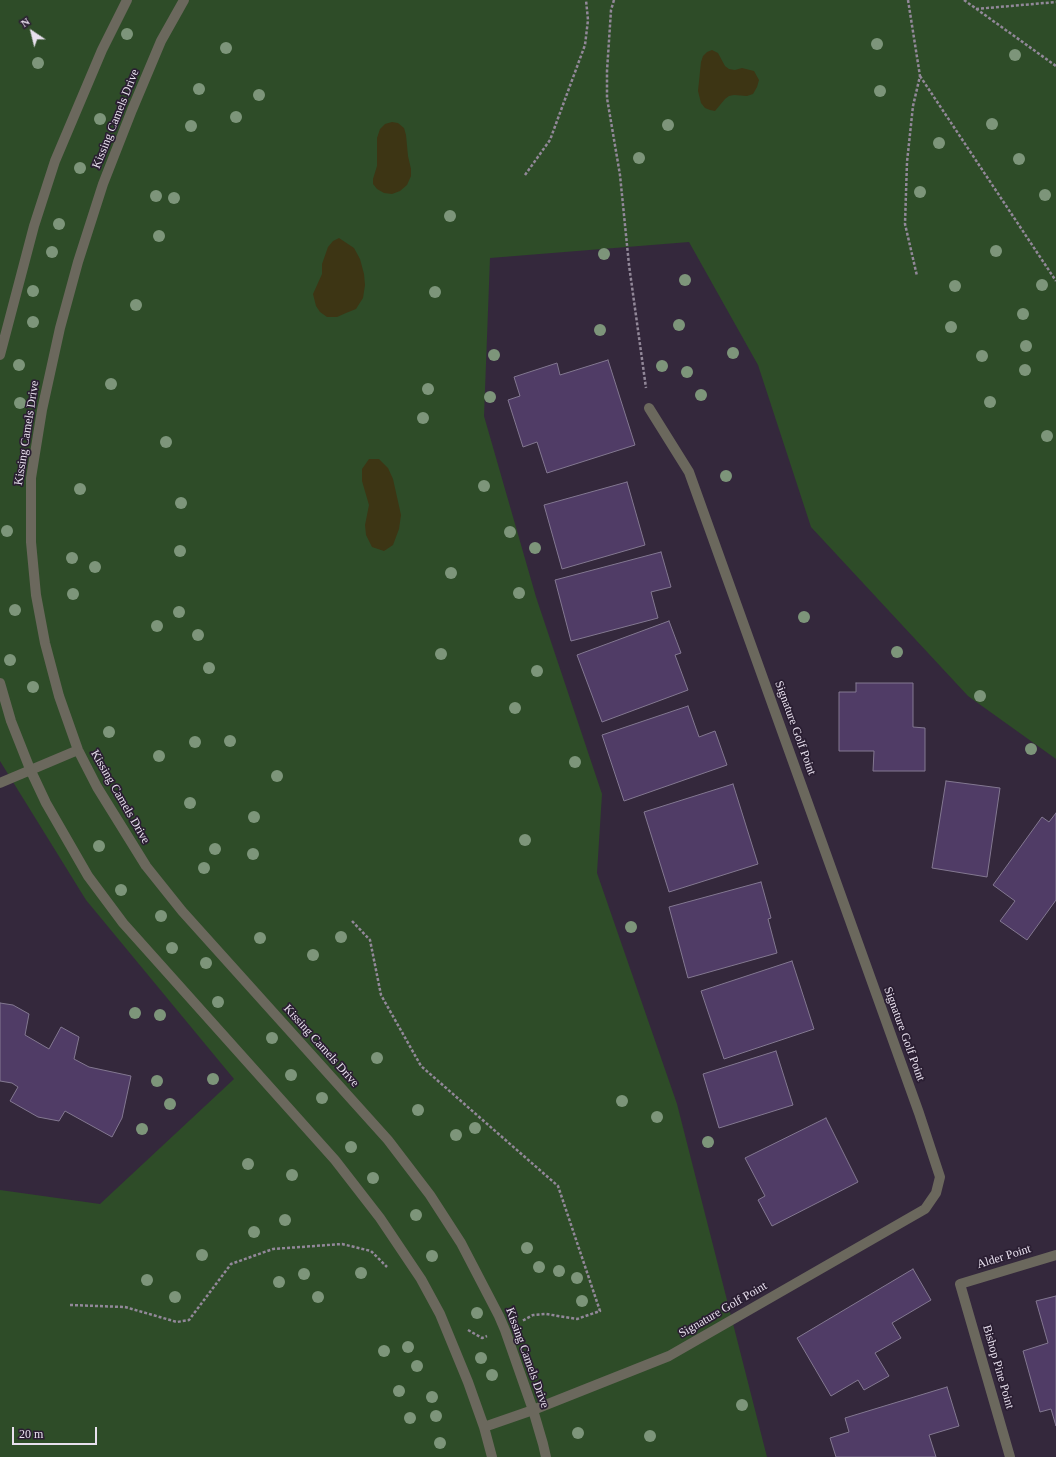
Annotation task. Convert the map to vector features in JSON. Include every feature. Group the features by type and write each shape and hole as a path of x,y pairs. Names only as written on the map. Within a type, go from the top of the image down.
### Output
{"street":[{"path":"0,355 34,226 55,161 102,50 127,0"},
{"name":"Kissing Camels Drive","path":"184,0 161,41 103,184 78,262 60,328 42,410 31,478 31,542 36,595 45,643 59,696 78,750 97,787 146,866 192,922 388,1140 430,1195 461,1243 499,1316 533,1410 544,1444 546,1457"},
{"name":"Signature Golf Point","path":"484,1427 533,1410 669,1356 925,1209 936,1193 940,1177 689,472 649,408"},
{"path":"0,683 11,721 30,769 46,803 88,876 123,923 336,1160 422,1279 440,1314 468,1382 484,1427 492,1457"},
{"path":"0,783 30,769 78,750"},
{"name":"Alder Point","path":"960,1284 1056,1255"},
{"name":"Bishop Pine Point","path":"960,1284 1010,1457"}],"path":[{"path":"525,175 550,140 585,45 588,20 586,0"},
{"path":"614,0 610,25 607,98 620,175 629,265 649,408"},
{"path":"908,0 920,76 913,106 907,162 905,224 917,276"},
{"path":"964,0 1056,66"},
{"path":"975,9 1056,2"},
{"path":"920,76 1056,281"}],"green space":[{"path":"0,0 1056,0 1056,759 968,696 811,527 758,365 689,242 490,258 484,416 536,597 602,794 597,873 677,1104 767,1457 0,1457 0,1190 100,1204 234,1079 86,900 0,761"}],"sand":[{"path":"712,50 718,53 725,66 729,69 735,70 742,68 754,71 759,80 753,94 747,96 729,96 715,111 705,108 701,103 698,91 703,56"},
{"path":"392,122 398,123 404,128 411,176 407,185 400,191 392,194 384,193 377,189 373,184 373,179 377,166 377,138 380,129 385,124"},
{"path":"339,238 354,248 360,259 365,285 363,298 356,309 337,317 327,317 320,312 316,306 313,294 322,274 322,264 328,247 333,241"},
{"path":"369,459 379,459 388,468 393,479 401,515 399,529 393,545 384,551 372,547 366,535 365,525 369,505 362,481 362,469"}],"building":[{"path":"608,360 635,445 547,473 537,442 523,447 508,400 520,396 514,377 557,363 560,375"},
{"path":"627,482 645,545 562,569 544,505"},
{"path":"661,552 671,587 651,592 658,618 571,641 555,580"},
{"path":"669,621 681,653 675,655 688,690 602,722 577,655"},
{"path":"856,683 913,683 913,727 925,728 925,771 873,771 874,751 839,751 839,692 856,692"},
{"path":"688,706 699,737 715,731 727,765 624,801 602,735"},
{"path":"946,781 1000,788 987,877 932,868"},
{"path":"733,784 758,864 669,892 644,812"},
{"path":"1056,813 1056,900 1027,940 1000,921 1015,901 993,885 1042,817 1049,822"},
{"path":"761,882 771,918 768,919 777,953 688,978 669,907"},
{"path":"792,961 814,1029 724,1059 701,991"},
{"path":"0,1003 13,1005 29,1014 25,1035 49,1049 61,1027 79,1037 74,1059 89,1067 131,1076 122,1118 112,1137 65,1111 59,1121 38,1117 10,1101 18,1087 12,1083 0,1081"},
{"path":"776,1051 793,1105 719,1128 703,1074"},
{"path":"826,1118 858,1182 772,1226 758,1200 765,1196 745,1158"},
{"path":"913,1269 931,1300 892,1323 901,1338 875,1353 889,1376 864,1390 858,1380 831,1396 797,1338"},
{"path":"1056,1296 1056,1426 1051,1409 1040,1412 1023,1351 1048,1343 1036,1301"},
{"path":"947,1387 959,1426 929,1435 936,1457 836,1457 830,1438 849,1432 845,1418"}]}
